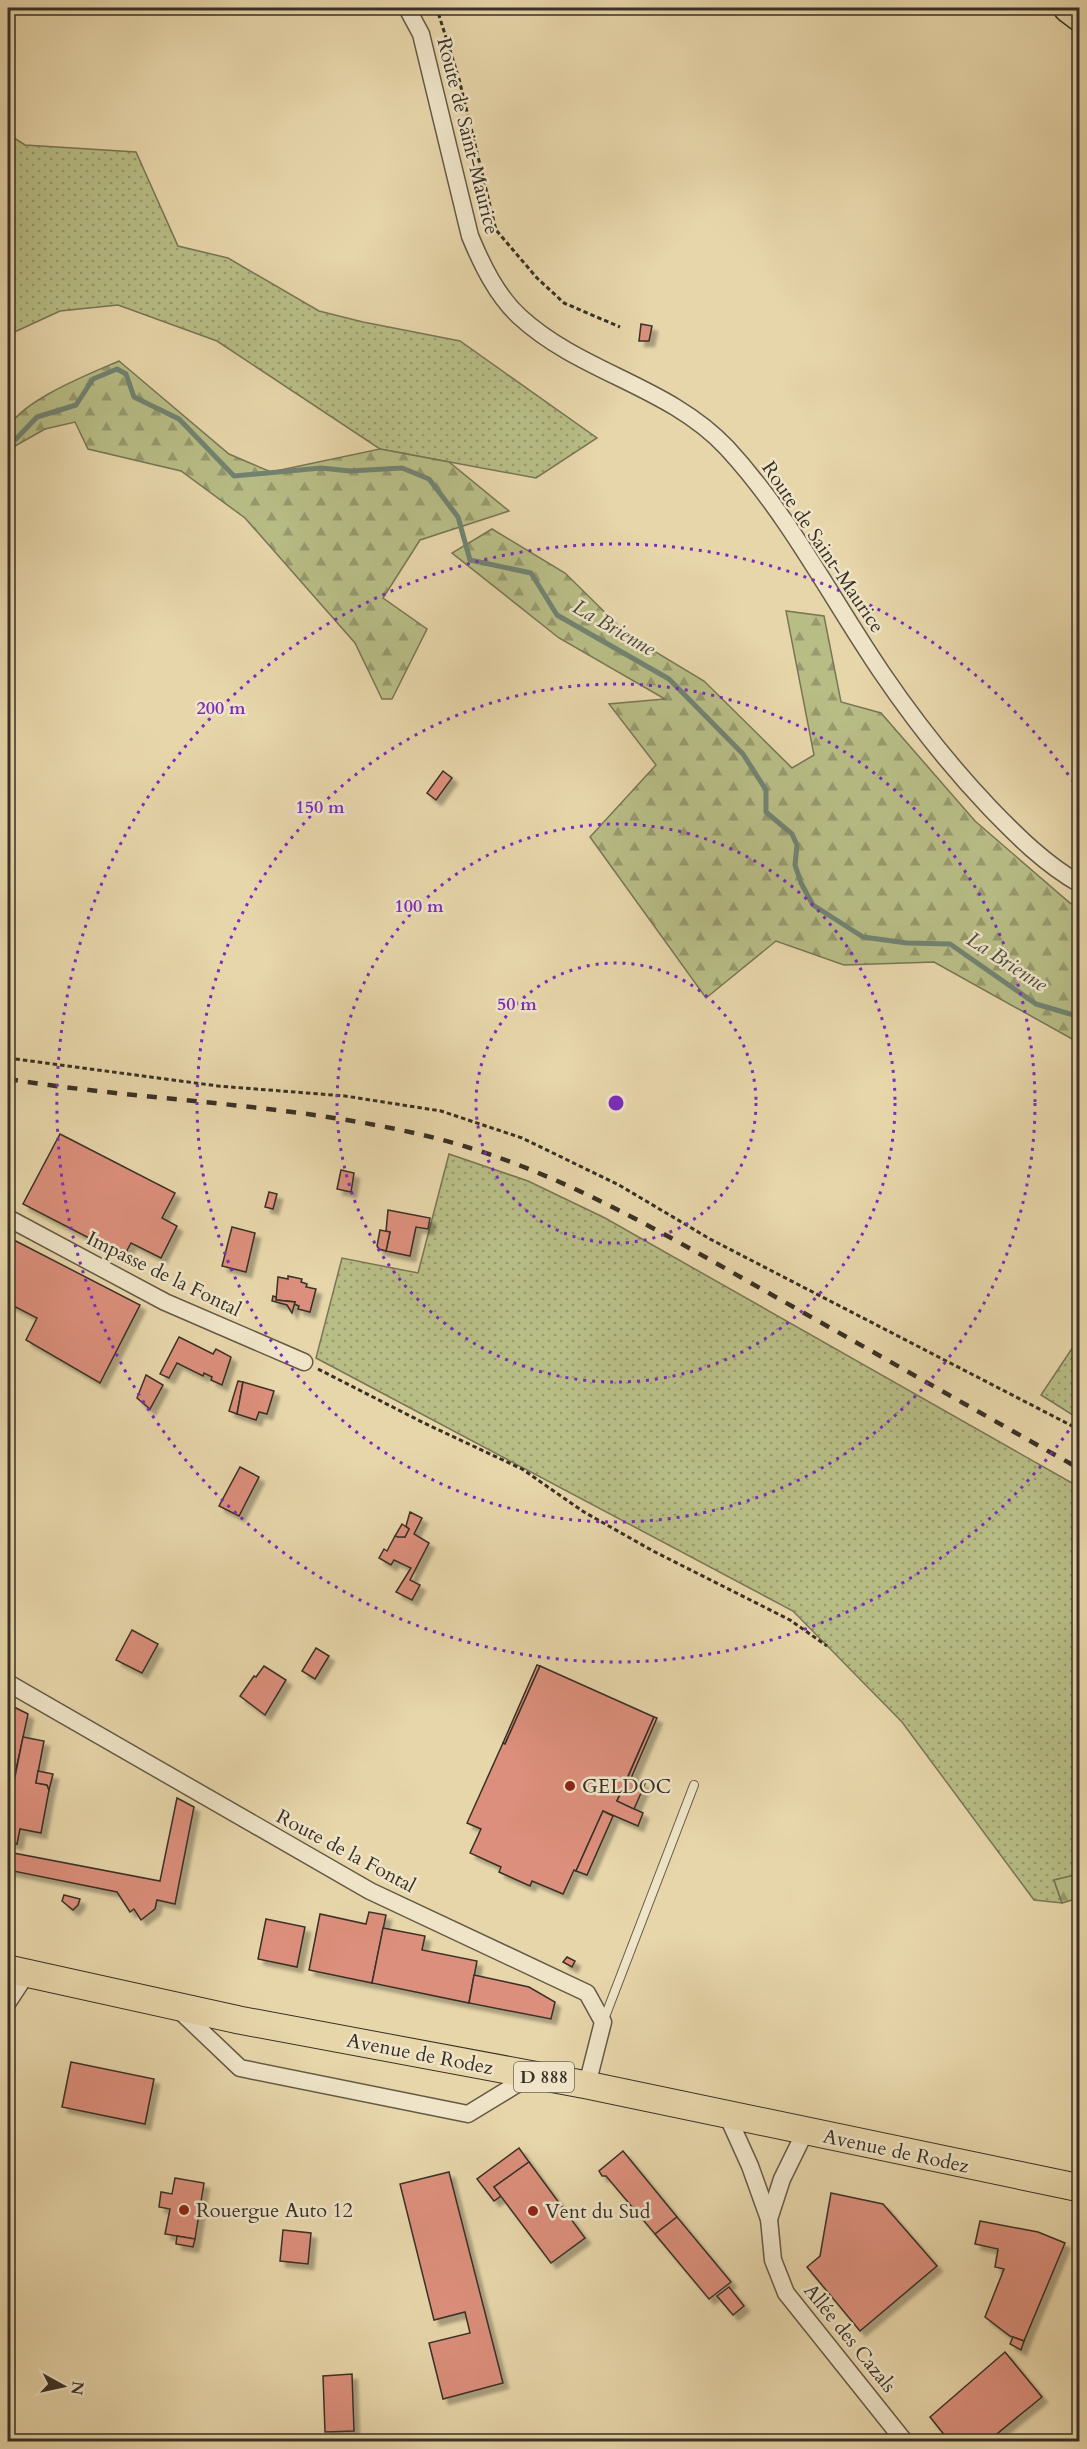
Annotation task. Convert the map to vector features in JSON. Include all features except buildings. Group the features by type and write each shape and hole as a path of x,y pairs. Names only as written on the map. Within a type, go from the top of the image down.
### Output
{"highway":[{"path":"1068,8 1080,16"}],"main road":[{"name":"Avenue de Rodez","path":"17,1971 176,2006 587,2085 1080,2188"}],"street":[{"name":"Route de Saint-Maurice","path":"407,8 421,34 470,236 480,261 497,288 518,315 542,335 568,351 656,395 686,414 724,445 755,480 881,672 922,729 967,784 1015,833 1054,868 1080,884"},
{"name":"Impasse de la Fontal","path":"8,1218 165,1302 304,1362"},
{"name":"Route de la Fontal","path":"8,1683 370,1891 587,1993 603,2022"},
{"path":"8,2002 17,1971"},
{"path":"176,2006 240,2067 468,2114 532,2075"},
{"path":"587,2085 603,2022"},
{"name":"Allée des Cazals","path":"727,2115 750,2166 768,2219 773,2260 786,2294 905,2442"},
{"name":"Allée des Cazals","path":"768,2219 782,2180 805,2132"}],"lane":[{"path":"603,2022 694,1785"}],"path":[{"path":"419,8 437,9 459,79 496,230 537,278 564,303 620,327"},
{"path":"8,1058 218,1086 345,1096 441,1111 522,1138 619,1185 710,1239 1080,1430"},
{"path":"304,1362 424,1423 522,1469 584,1512 653,1551 790,1620 827,1646"}],"green space":[{"path":"8,134 25,145 136,152 178,246 228,258 319,311 460,341 597,438 536,478 380,449 217,341 118,305 60,311 8,335"},
{"path":"119,361 229,454 271,472 380,449 449,462 509,511 420,540 383,598 427,629 392,699 382,699 355,643 245,518 181,471 88,449 75,422 45,429 8,450 8,431 13,420 24,410 56,390"},
{"path":"492,529 565,573 629,636 704,681 792,768 814,755 786,611 824,616 841,702 881,713 975,821 1070,903 1079,907 1079,1041 934,962 844,965 776,941 706,998 590,837 656,765 609,704 665,699 559,638 452,553"},
{"path":"449,1154 528,1181 605,1218 1079,1487 1080,1874 1054,1880 1062,1903 1034,1900 902,1722 793,1611 316,1358 342,1258 418,1273"},
{"path":"1079,1338 1080,1419 1041,1395"},
{"path":"1079,1874 1079,1898 1062,1903 1054,1880"}],"waterway":[{"name":"La Brienne","path":"8,443 16,439 37,417 76,405 93,379 117,369 126,374 134,397 179,419 234,476 321,468 350,471 402,468 429,479 458,517 470,560 531,573 557,615 669,679 743,754 766,790 766,812 792,834 797,845 795,865 801,883 813,905 863,937 907,943 950,944 1036,1004 1080,1017"}],"railway":[{"path":"8,1079 332,1118 386,1127 483,1152 567,1185 647,1225 1080,1469"}],"place":[{"name":"GELDOC","path":"570,1786"},
{"name":"Rouergue Auto 12","path":"184,2210"},
{"name":"Vent du Sud","path":"533,2211"}]}
